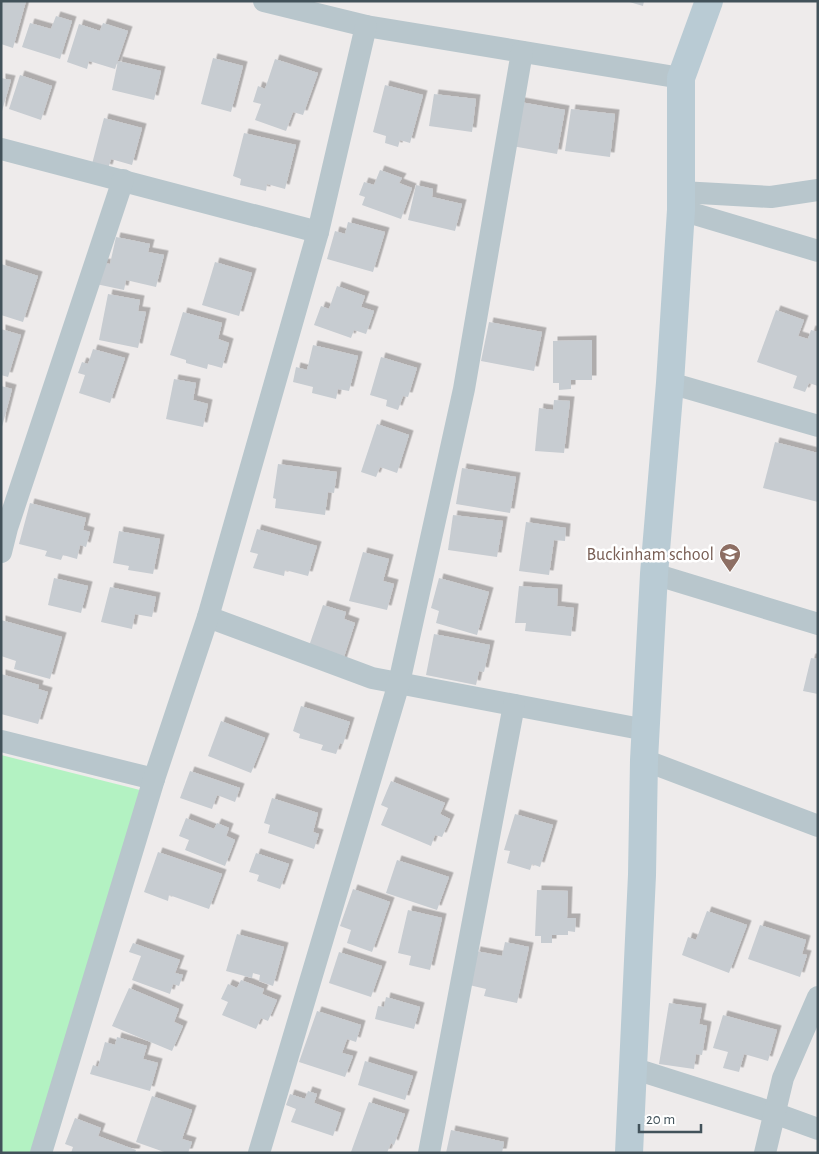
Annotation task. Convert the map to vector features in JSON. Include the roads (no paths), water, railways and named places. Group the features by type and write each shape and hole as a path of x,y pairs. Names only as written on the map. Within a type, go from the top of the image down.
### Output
{"street":[{"path":"264,1 366,26 681,78"},
{"path":"629,1153 642,876 644,760 654,574 670,383 681,201 681,78 709,1"},
{"path":"41,1153 154,779 208,617 318,232 366,26"},
{"path":"259,1153 399,683 464,389 522,52"},
{"path":"1,149 318,232"},
{"path":"1,552 4,527 123,180"},
{"path":"681,201 771,196 818,190"},
{"path":"681,201 818,251"},
{"path":"670,383 818,426"},
{"path":"654,574 818,624"},
{"path":"208,617 372,678 646,730"},
{"path":"428,1153 514,705"},
{"path":"1,741 154,779"},
{"path":"644,760 818,826"},
{"path":"765,1153 783,1078 818,997"},
{"path":"632,1068 818,1129"}],"place":[{"name":"Buckinham school","path":"730,573"}]}
